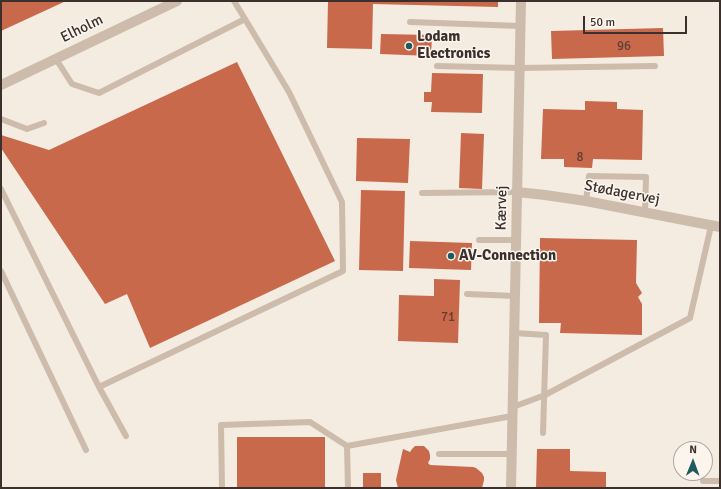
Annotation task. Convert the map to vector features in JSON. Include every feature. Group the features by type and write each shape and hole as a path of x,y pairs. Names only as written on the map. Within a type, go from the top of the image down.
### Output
{"street":[{"name":"Elholm","path":"1,85 177,1"},
{"name":"Kærvej","path":"511,488 521,1"},
{"name":"Stødagervej","path":"517,192 586,201 716,227"}],"lane":[{"path":"99,387 343,271 342,202 289,92 234,1"},
{"path":"56,59 72,84 99,93 245,19"},
{"path":"410,22 520,26"},
{"path":"437,66 519,68 655,66"},
{"path":"1,120 27,129 44,123"},
{"path":"586,201 589,176 646,177 645,213"},
{"path":"1,189 99,387 126,436"},
{"path":"422,193 517,192"},
{"path":"222,488 221,425 310,422 347,446 513,411 690,318 716,227"},
{"path":"479,240 516,240"},
{"path":"1,271 86,450"},
{"path":"467,294 515,296"},
{"path":"514,333 546,335 543,433"},
{"path":"347,446 348,488"},
{"path":"439,454 512,454"}],"building":[{"path":"1,1 66,1 1,31"},
{"path":"328,1 498,1 498,7 373,4 372,49 327,48"},
{"path":"663,28 664,56 552,59 551,31"},
{"path":"381,34 432,35 431,56 380,54"},
{"path":"237,62 335,261 150,348 127,294 105,304 1,148 1,135 49,150"},
{"path":"432,73 483,74 482,113 431,112 432,102 424,102 424,92 431,92"},
{"path":"585,101 617,102 617,109 643,110 642,160 593,159 592,168 564,167 564,159 541,159 543,109 585,110"},
{"path":"461,133 484,134 482,189 459,188"},
{"path":"357,138 410,139 408,183 356,181"},
{"path":"361,190 405,191 403,271 359,270"},
{"path":"540,238 637,240 636,283 642,293 638,297 642,304 642,335 560,333 561,323 539,323"},
{"path":"410,241 472,243 471,270 409,268"},
{"path":"434,279 460,280 458,343 398,341 399,295 434,296"},
{"path":"237,437 325,437 325,488 237,488"},
{"path":"415,446 424,446 429,451 430,459 428,463 430,465 476,468 484,477 482,488 398,488 396,480 403,449 410,452"},
{"path":"537,449 570,449 570,471 606,472 606,488 536,488"},
{"path":"363,473 381,473 381,488 363,488"}],"place":[{"name":"Lodam Electronics","path":"409,46"},
{"name":"AV-Connection","path":"451,256"}]}
